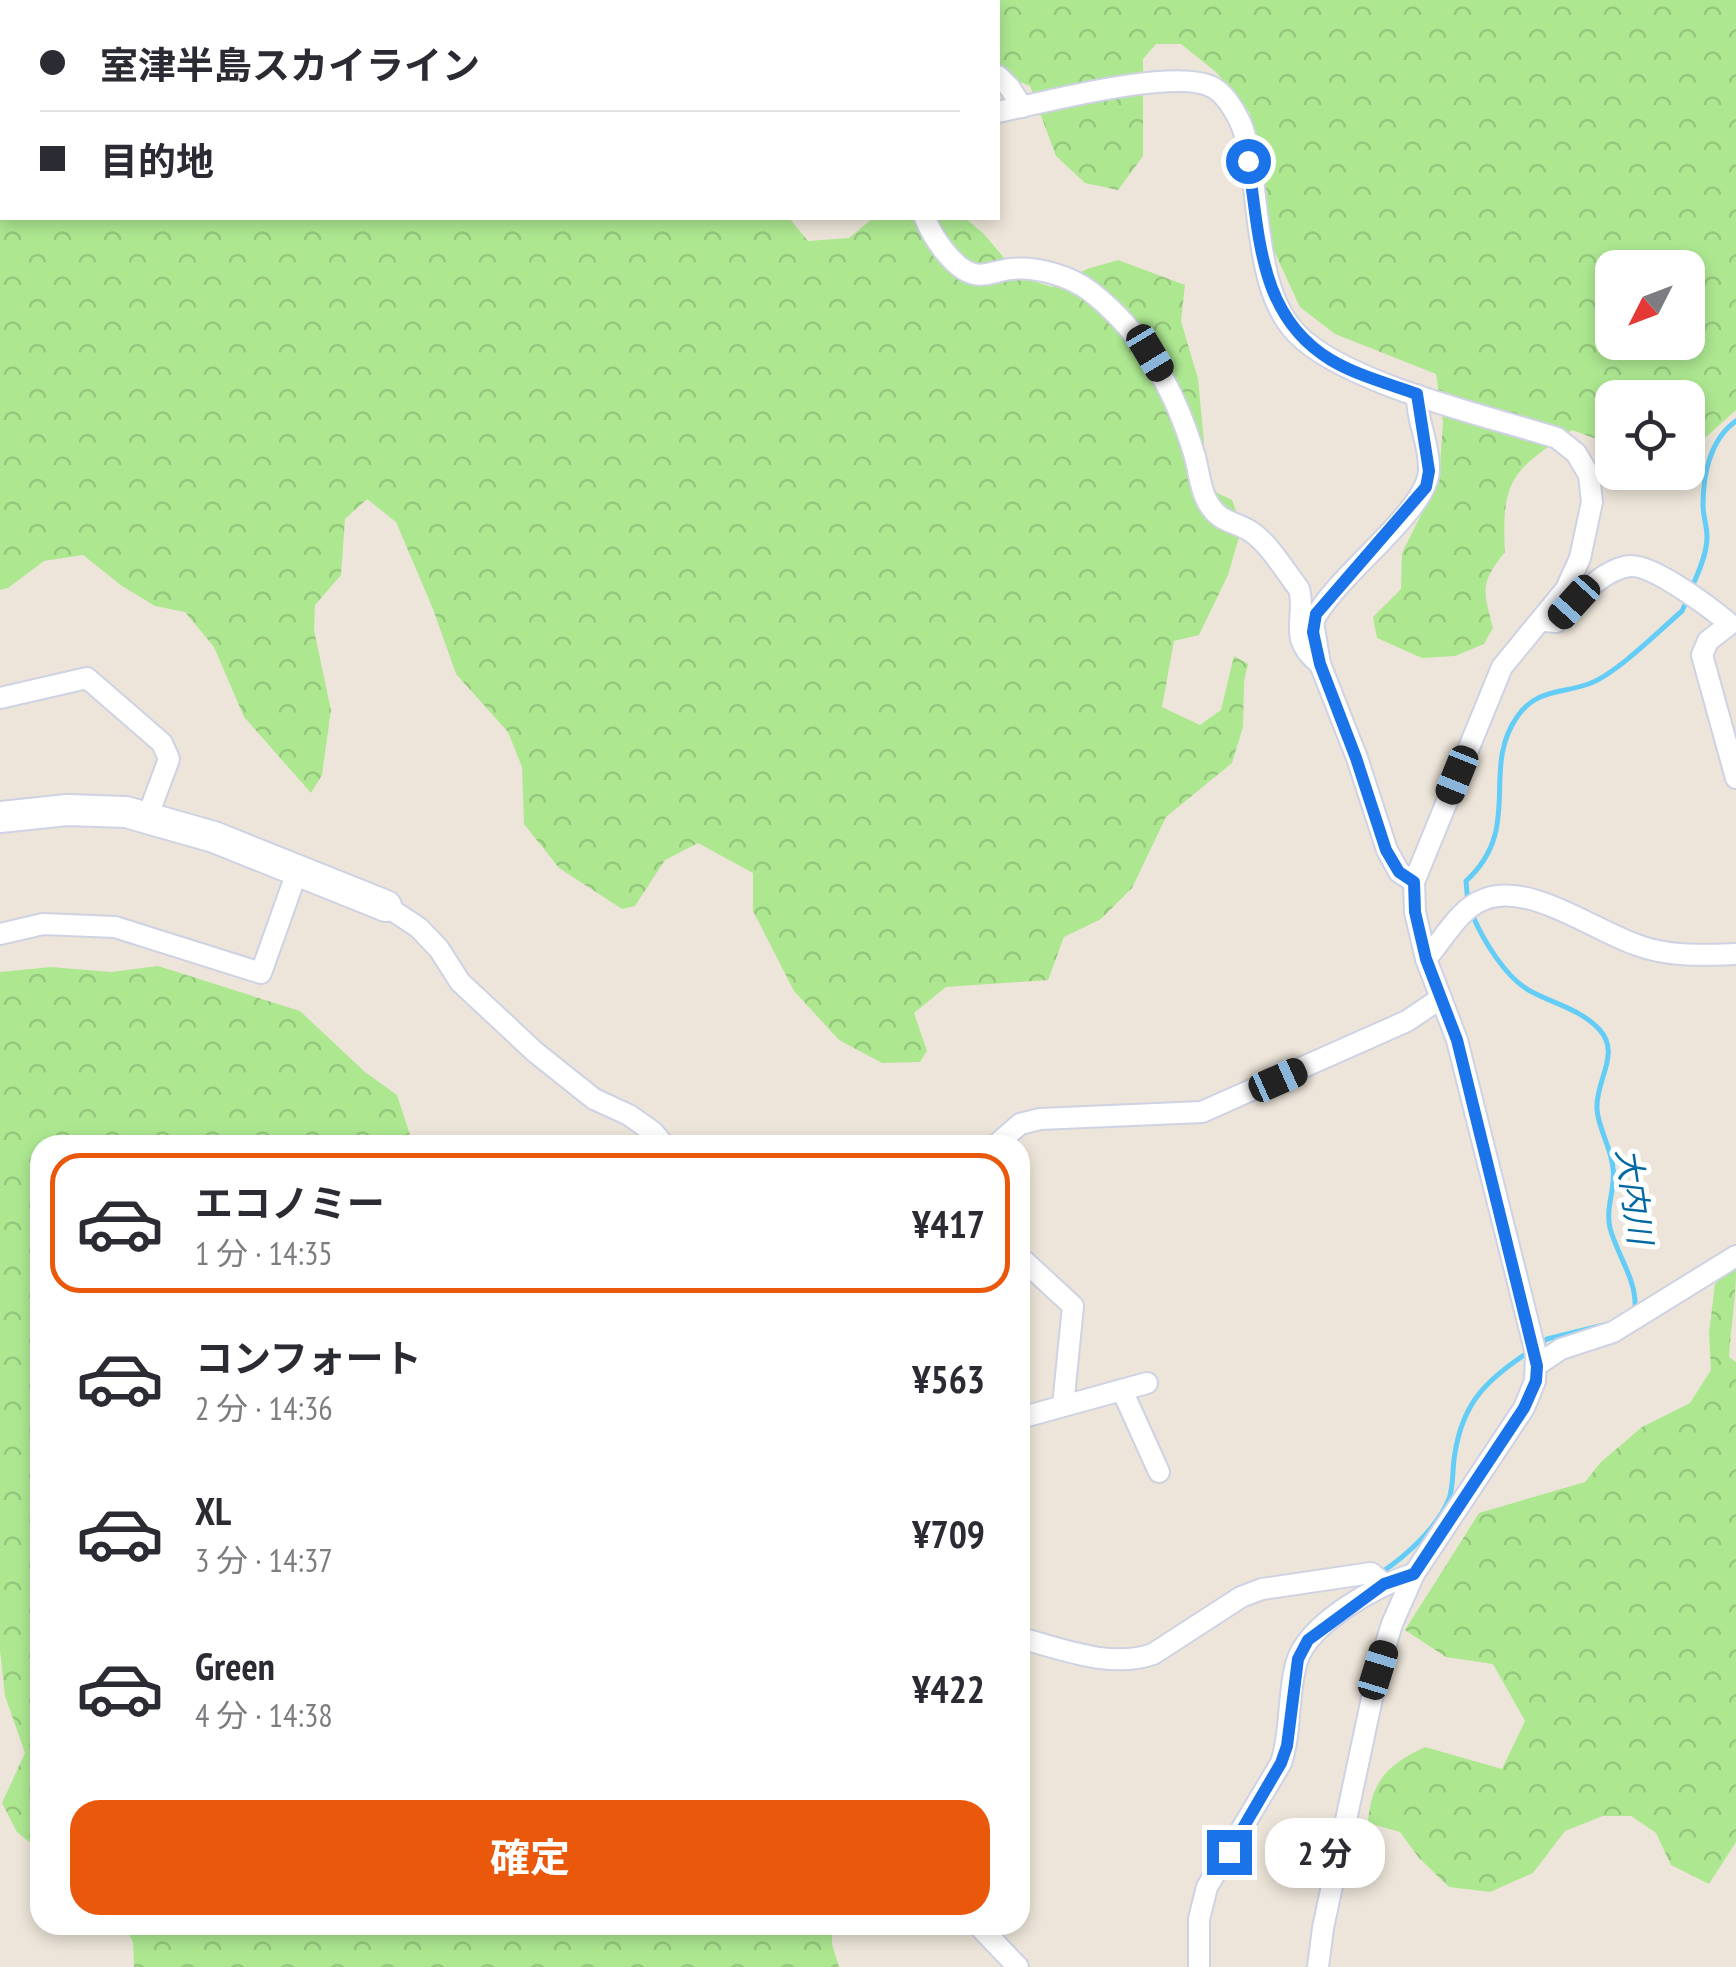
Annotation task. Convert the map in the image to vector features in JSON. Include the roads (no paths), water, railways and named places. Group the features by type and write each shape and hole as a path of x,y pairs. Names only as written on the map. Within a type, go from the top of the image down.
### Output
{"street":[{"path":"1000,78 1022,107"},
{"path":"1000,112 1160,80 1192,80 1214,88 1229,102 1243,128 1272,296 1296,334 1332,361 1417,394 1557,438 1576,454 1589,476 1592,502 1580,558 1566,588 1502,668 1414,882 1415,912 1426,959 1457,1040 1537,1366 1536,1381 1524,1408 1414,1574 1392,1624 1378,1670 1318,1967"},
{"path":"926,220 932,233 968,272 978,276 1014,268 1040,271 1088,289 1122,321 1164,376 1196,458 1207,501 1220,518 1249,531 1300,589 1298,629 1308,653 1320,664"},
{"path":"1414,882 1399,872 1386,850 1320,664 1313,632 1316,614 1426,487 1429,471 1417,394"},
{"path":"1542,621 1556,622 1588,587 1629,566 1646,569 1712,609 1730,624 1708,640 1702,655 1736,778"},
{"path":"0,698 87,678 162,743 169,759 147,818"},
{"path":"0,817 67,810 126,812 214,837 386,906 419,928 439,949 460,982 535,1052 594,1100 629,1115 656,1135"},
{"path":"0,934 44,924 115,928 261,973 298,868"},
{"path":"1426,959 1462,913 1486,898 1516,896 1566,913 1638,946 1676,954 1736,954"},
{"path":"1007,1135 1020,1124 1040,1119 1202,1112 1407,1021 1441,998"},
{"path":"1537,1366 1561,1349 1613,1332 1736,1256"},
{"path":"1030,1266 1073,1306 1063,1406"},
{"path":"1030,1415 1147,1382"},
{"path":"1122,1390 1159,1472"},
{"path":"1030,1640 1119,1662 1137,1660 1262,1589 1294,1582 1414,1574"},
{"path":"1199,1967 1199,1919 1207,1887 1281,1763 1287,1746 1298,1659 1308,1640 1380,1579"},
{"path":"988,1935 1018,1967"}],"waterway":[{"name":"大内川","path":"1691,589 1707,544 1703,505 1707,470 1714,448 1736,421"},
{"name":"大内川","path":"1468,904 1466,881 1483,861 1493,840 1502,758 1517,717 1542,696 1591,683 1613,670 1682,611 1687,600"},
{"name":"大内川","path":"1472,914 1489,947 1513,978 1532,992 1584,1017 1605,1038 1608,1058 1597,1109 1613,1168 1609,1220 1633,1287 1635,1308"},
{"name":"大内川","path":"1539,1345 1547,1339 1604,1325"},
{"name":"大内川","path":"1382,1572 1420,1540 1444,1510 1451,1494 1459,1435 1479,1393 1530,1351"}]}
